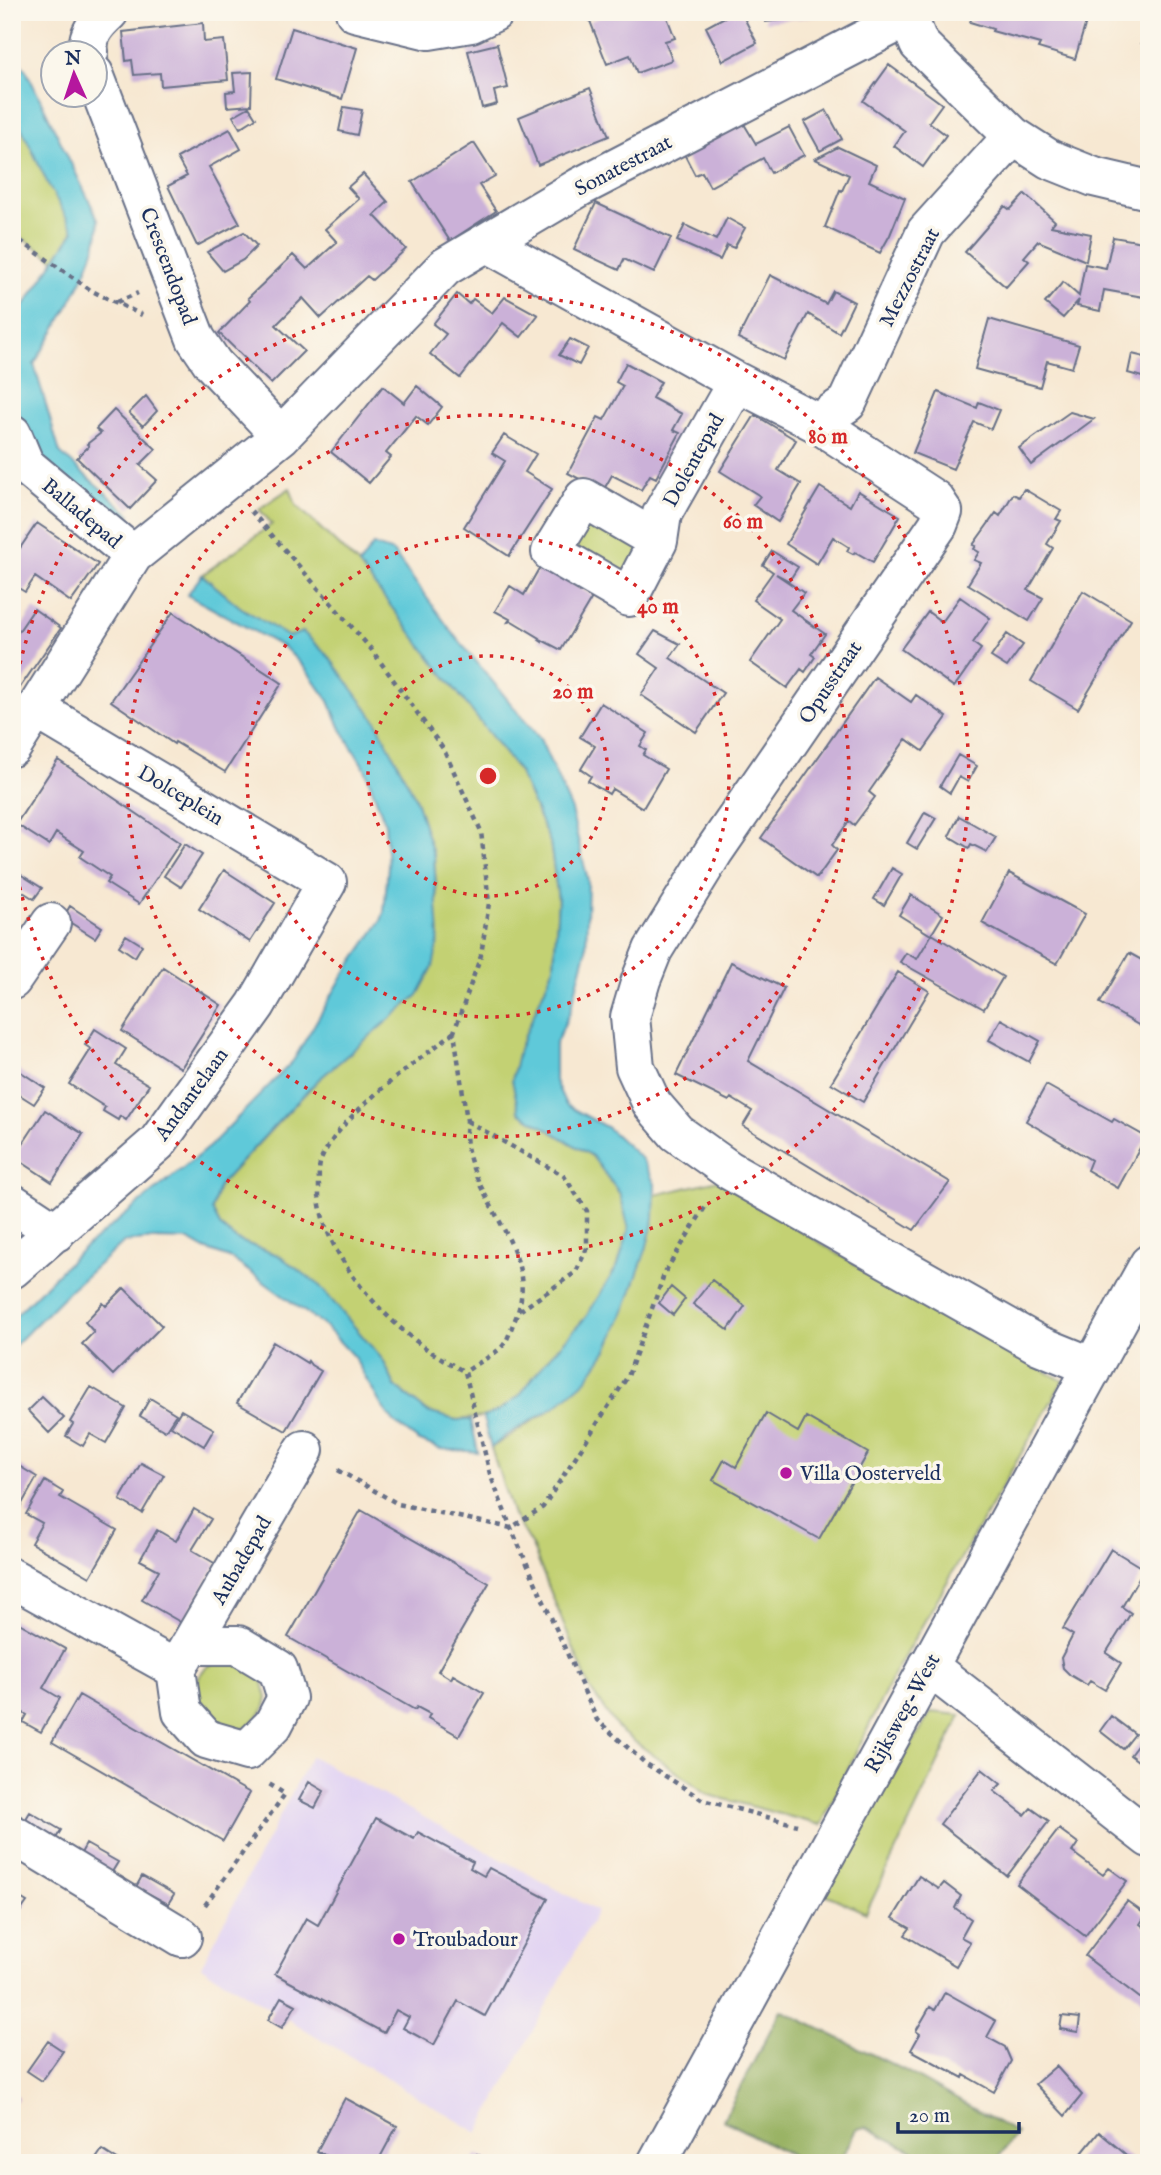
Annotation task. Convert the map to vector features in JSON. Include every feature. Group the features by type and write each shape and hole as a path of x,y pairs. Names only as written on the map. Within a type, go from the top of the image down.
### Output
{"street":[{"path":"91,38 94,26 109,12"},
{"path":"355,12 429,30 471,23 494,12"},
{"name":"Sonatestraat","path":"133,555 281,436 445,267 580,187 908,14 919,44 1013,136 1049,159 1094,177 1149,190"},
{"name":"Crescendopad","path":"107,108 196,339 213,364 281,436"},
{"name":"Mezzostraat","path":"817,423 848,403 926,232 1013,136"},
{"path":"487,243 737,382 817,423"},
{"name":"Dolentepad","path":"658,541 662,514 737,382"},
{"name":"Opusstraat","path":"817,423 935,500 943,512 937,525 715,851 653,950 630,1017 635,1067 652,1104 677,1133 729,1170 1039,1345 1076,1360 1091,1371"},
{"name":"Balladepad","path":"12,434 25,465 133,555"},
{"path":"12,747 133,555"},
{"name":"Dolceplein","path":"36,709 327,882"},
{"name":"Andantelaan","path":"12,1269 157,1143 256,1005 327,882"},
{"path":"12,980 51,923"},
{"path":"12,1203 56,1232"},
{"name":"Rijksweg-West","path":"657,2163 1149,1264"},
{"name":"Aubadepad","path":"184,1657 304,1450"},
{"path":"12,1578 184,1657 237,1645 278,1669 287,1698 273,1725 247,1751 206,1740 182,1712 184,1657"},
{"path":"928,1666 1149,1838"},
{"path":"12,1834 181,1937"}],"path":[{"path":"12,235 92,291"},
{"path":"225,481 379,660 444,750 481,831 489,903 481,956 454,1032 467,1121 465,1135 476,1176 518,1257 521,1284 520,1310 503,1346 465,1372"},
{"path":"454,1032 349,1116 320,1162 318,1201 331,1238 354,1279 384,1312 423,1346 465,1372 490,1474 510,1528 597,1720 645,1763 703,1800 836,1836"},
{"path":"467,1121 564,1176 587,1211 587,1248 576,1272 520,1310"},
{"path":"304,1450 398,1504 510,1528 543,1507 628,1376 665,1272 729,1170"},
{"path":"181,1937 285,1794"}],"shaded area":[{"name":"Troubadour","path":"311,1756 597,1911 478,2133 201,1967"}],"green space":[{"path":"12,107 74,231 55,260 12,231"},
{"path":"290,488 296,505 359,565 519,772 550,842 558,899 554,967 519,1049 519,1112 592,1156 620,1194 629,1229 618,1265 586,1317 519,1396 498,1411 483,1417 456,1420 427,1412 395,1386 383,1360 278,1255 237,1240 221,1227 212,1210 219,1186 317,1081 366,1039 437,899 434,857 415,797 303,632 289,637 240,607 202,575 272,524 259,509"},
{"path":"593,512 645,541 625,576 574,547"},
{"path":"718,1180 879,1279 1063,1381 893,1676 821,1825 709,1795 620,1731 590,1689 532,1546 513,1515 491,1448 556,1406 646,1250 655,1195"},
{"path":"230,1659 261,1675 267,1698 264,1710 248,1727 237,1731 204,1719 198,1688 201,1673 207,1667"},
{"path":"931,1712 961,1715 866,1913 823,1893"},
{"path":"781,2010 904,2070 1017,2133 994,2163 935,2163 866,2127 856,2129 840,2163 806,2163 723,2120"}],"water":[{"path":"12,54 26,70 38,95 38,108 44,108 98,219 98,234 85,272 34,364 60,453 130,514 115,528 32,453 12,392 12,324 74,231 12,108"},
{"path":"373,545 393,552 455,636 540,739 570,806 588,881 586,951 570,1012 555,1045 555,1081 566,1105 608,1128 642,1159 655,1184 654,1219 646,1250 607,1350 586,1380 556,1406 505,1436 491,1448 483,1417 498,1411 519,1396 586,1317 618,1265 629,1229 620,1194 592,1156 519,1112 512,1080 519,1049 554,967 558,899 550,842 519,772 359,565"},
{"path":"202,575 240,607 289,637 303,632 329,657 376,721 415,797 434,857 439,937 433,967 418,995 317,1081 219,1186 212,1210 221,1227 237,1240 278,1255 318,1284 383,1360 395,1386 427,1412 456,1420 471,1420 478,1452 440,1449 418,1440 394,1422 381,1405 354,1357 326,1327 232,1259 189,1240 124,1242 71,1289 12,1348 12,1319 77,1254 210,1146 293,1061 343,976 381,921 384,912 388,867 385,823 365,769 341,729 329,701 304,667 285,648 187,595"}],"building":[{"path":"611,12 665,12 675,38 665,41 672,60 637,73 630,55 607,64 590,21"},
{"path":"734,12 741,12 757,43 723,61 706,27"},
{"path":"764,12 840,12 840,14 765,22"},
{"path":"974,12 1089,12 1075,59 1038,48 1040,44 970,22"},
{"path":"1149,19 1149,45 1141,43"},
{"path":"203,23 204,42 224,40 228,80 161,86 160,73 134,75 132,60 126,61 123,32"},
{"path":"292,28 357,48 342,99 276,79"},
{"path":"497,44 508,88 494,91 497,104 482,108 468,51"},
{"path":"889,65 942,104 929,122 946,135 923,167 894,146 905,131 863,101"},
{"path":"252,72 251,105 227,107 226,92 235,91 233,73"},
{"path":"590,88 609,136 538,165 519,117"},
{"path":"249,107 256,118 240,128 233,116"},
{"path":"344,107 362,110 357,135 339,131"},
{"path":"826,110 842,139 820,151 804,122"},
{"path":"741,119 756,144 789,127 804,155 771,173 763,158 710,187 702,172 695,175 682,150"},
{"path":"230,129 241,149 209,167 240,223 197,246 168,186 187,176 177,158"},
{"path":"474,143 495,176 479,185 496,211 450,241 412,182"},
{"path":"838,147 876,165 869,181 905,198 880,253 825,227 849,175 815,159"},
{"path":"363,174 388,202 374,215 406,249 372,280 367,276 321,318 303,298 276,325 304,351 271,384 219,333 250,301 248,298 293,255 307,269 337,242 325,229 359,199 348,187"},
{"path":"1025,194 1055,221 1051,226 1091,234 1086,261 1038,241 1024,257 1029,261 1006,287 965,252 1005,206 1010,210"},
{"path":"596,203 671,238 654,273 624,259 619,270 574,249"},
{"path":"727,218 745,228 734,248 727,245 720,260 677,241 685,225 716,240"},
{"path":"244,232 257,246 243,260 223,271 207,252"},
{"path":"1113,237 1149,243 1149,298 1104,290 1100,311 1077,306 1079,300 1063,318 1045,303 1063,282 1079,296 1085,264 1106,268"},
{"path":"770,275 826,304 833,291 854,302 839,333 808,314 784,360 738,338"},
{"path":"457,294 469,304 473,299 492,313 505,297 538,315 521,337 503,323 460,378 430,354 446,334 433,324"},
{"path":"989,319 1079,345 1072,368 1047,361 1040,387 975,369"},
{"path":"570,339 588,348 579,365 559,355"},
{"path":"1132,354 1149,358 1149,379 1128,373"},
{"path":"626,363 661,382 652,398 682,414 673,430 680,433 656,478 650,475 641,490 612,475 603,491 568,473 598,417 604,420 623,386 616,382"},
{"path":"383,386 404,403 417,386 442,407 428,425 416,416 386,453 391,457 369,483 331,452"},
{"path":"938,392 977,408 979,402 999,410 991,429 974,422 953,469 913,453"},
{"path":"146,396 157,411 143,426 129,413"},
{"path":"114,410 156,449 140,465 157,480 130,509 77,458 89,446 87,444 101,433 96,429"},
{"path":"1070,412 1094,419 1031,465 1019,448"},
{"path":"755,415 796,440 778,470 801,484 778,522 753,505 760,496 720,471"},
{"path":"504,435 536,454 525,472 552,489 509,556 464,527 505,461 492,453"},
{"path":"820,487 850,506 858,491 900,516 873,562 855,552 853,554 847,551 849,547 833,537 817,564 786,544"},
{"path":"1024,489 1061,511 1056,519 1061,521 1047,544 1053,548 1028,590 1043,598 1029,621 968,584 981,563 974,560 979,552 973,545 996,513 1000,516 1013,494 1019,497"},
{"path":"37,523 98,564 71,602 35,577 25,592 12,584 12,560"},
{"path":"772,551 798,567 789,581 776,574 804,593 791,610 825,634 811,654 815,657 805,672 801,669 787,688 750,662 780,619 753,600 773,572 763,565"},
{"path":"541,565 593,596 561,650 542,642 540,638 512,621 508,622 510,619 495,611 510,586 524,595"},
{"path":"1083,591 1131,620 1078,709 1031,681"},
{"path":"960,597 990,618 973,643 981,649 954,687 901,649 928,612 942,622"},
{"path":"34,609 61,628 12,699 12,641"},
{"path":"173,612 282,683 225,772 175,742 174,744 111,701"},
{"path":"655,631 680,644 670,658 723,693 696,732 641,695 659,668 639,654"},
{"path":"1007,634 1023,645 1007,667 991,657"},
{"path":"875,677 911,702 916,695 947,717 923,751 906,739 869,792 875,797 854,825 849,821 832,845 837,850 817,878 761,838"},
{"path":"601,703 648,733 640,746 646,750 643,755 666,769 643,808 612,789 609,794 588,781 591,776 581,769 595,746 580,737"},
{"path":"958,755 977,766 968,782 959,777 950,793 940,786"},
{"path":"58,760 180,843 139,904 106,883 110,877 80,857 84,851 56,833 49,845 16,824"},
{"path":"925,812 936,818 917,849 907,843"},
{"path":"959,816 996,837 987,852 971,844 969,848 949,836"},
{"path":"185,844 202,855 181,887 164,876"},
{"path":"892,868 902,874 884,905 874,899"},
{"path":"12,869 42,888 34,899 12,885"},
{"path":"224,870 275,903 250,942 199,909"},
{"path":"1009,873 1085,914 1057,964 982,923"},
{"path":"911,895 943,915 931,935 899,915"},
{"path":"70,906 102,927 95,938 63,918"},
{"path":"932,934 1003,977 984,1009 900,962 906,953 917,959"},
{"path":"126,935 142,945 135,957 119,946"},
{"path":"1129,953 1149,964 1149,1031 1100,1003"},
{"path":"731,962 784,988 748,1061 950,1182 914,1230 743,1126 752,1111 731,1098 729,1101 676,1075"},
{"path":"163,967 221,1005 181,1068 122,1031"},
{"path":"898,972 929,991 863,1102 831,1083"},
{"path":"1001,1019 1040,1041 1029,1062 989,1040"},
{"path":"95,1029 126,1049 116,1065 149,1085 126,1120 120,1116 118,1120 103,1111 105,1107 69,1084 91,1049 85,1045"},
{"path":"12,1066 45,1088 34,1104 12,1090"},
{"path":"1046,1085 1112,1122 1114,1119 1146,1137 1118,1188 1087,1170 1091,1160 1026,1121"},
{"path":"45,1110 83,1134 52,1182 14,1157"},
{"path":"712,1280 745,1306 728,1330 693,1304"},
{"path":"671,1287 685,1299 673,1315 659,1303"},
{"path":"124,1288 162,1326 113,1375 82,1344 94,1332 85,1322 103,1303 106,1306"},
{"path":"273,1342 321,1371 286,1431 237,1403"},
{"path":"91,1387 126,1408 106,1443 90,1434 83,1446 66,1436 73,1424 70,1422"},
{"path":"42,1397 64,1418 49,1433 28,1411"},
{"path":"150,1398 176,1414 165,1431 140,1416"},
{"path":"181,1410 214,1429 204,1446 171,1426"},
{"name":"Villa Oosterveld","path":"766,1413 798,1432 806,1417 868,1453 819,1539 713,1480 724,1460 736,1467"},
{"path":"141,1463 164,1475 142,1513 120,1500"},
{"path":"19,1466 37,1477 19,1509 12,1506 12,1479"},
{"path":"45,1481 63,1492 60,1497 117,1530 90,1577 31,1543 42,1523 26,1514"},
{"path":"194,1509 211,1519 192,1550 216,1564 182,1623 142,1600 159,1570 140,1560 157,1530 176,1541"},
{"path":"361,1510 489,1583 438,1671 451,1679 453,1675 484,1693 459,1736 428,1718 430,1714 417,1707 415,1710 288,1637"},
{"path":"1111,1549 1144,1569 1122,1607 1131,1613 1106,1653 1121,1663 1105,1690 1090,1681 1087,1685 1070,1675 1063,1668 1061,1658 1073,1635 1063,1629"},
{"path":"12,1619 65,1649 43,1688 60,1698 41,1732 23,1722 27,1715 12,1707"},
{"path":"79,1695 250,1793 223,1841 52,1742"},
{"path":"1111,1716 1135,1734 1123,1749 1100,1731"},
{"path":"1149,1730 1149,1769 1130,1755"},
{"path":"982,1769 1001,1784 994,1791 1025,1815 1031,1808 1049,1821 1007,1876 940,1824"},
{"path":"309,1782 324,1791 315,1808 299,1800"},
{"path":"30,1812 61,1830 55,1840 24,1822"},
{"path":"376,1818 414,1839 418,1832 473,1862 470,1868 484,1876 489,1868 548,1899 485,2016 458,2001 434,2045 403,2028 409,2017 396,2010 384,2033 275,1974 306,1918 318,1925"},
{"path":"1059,1829 1078,1843 1072,1852 1103,1875 1109,1868 1127,1881 1085,1936 1017,1884"},
{"path":"86,1844 118,1862 112,1872 80,1855"},
{"path":"142,1876 174,1894 168,1904 136,1887"},
{"path":"919,1876 939,1889 944,1883 961,1896 955,1908 971,1919 961,1937 970,1942 956,1966 905,1935 910,1928 893,1918"},
{"path":"12,1893 27,1902 12,1923"},
{"path":"1127,1901 1146,1915 1140,1924 1149,1931 1149,2005 1085,1956"},
{"path":"945,1992 996,2021 987,2037 1005,2047 1011,2061 994,2092 911,2050 920,2034 916,2031 930,2007 935,2010"},
{"path":"281,1997 296,2005 282,2028 268,2020"},
{"path":"1062,2016 1080,2018 1078,2032 1060,2029"},
{"path":"48,2041 63,2051 42,2081 27,2071"},
{"path":"1056,2066 1082,2095 1065,2116 1035,2084"},
{"path":"12,2092 19,2097 12,2106"},
{"path":"345,2098 397,2126 377,2163 340,2163 317,2151"},
{"path":"1099,2132 1136,2163 1074,2163"},
{"path":"102,2150 122,2163 93,2163"},
{"path":"477,2154 493,2163 472,2163"}],"place":[{"name":"Villa Oosterveld","path":"786,1473"},
{"name":"Troubadour","path":"399,1939"}]}
